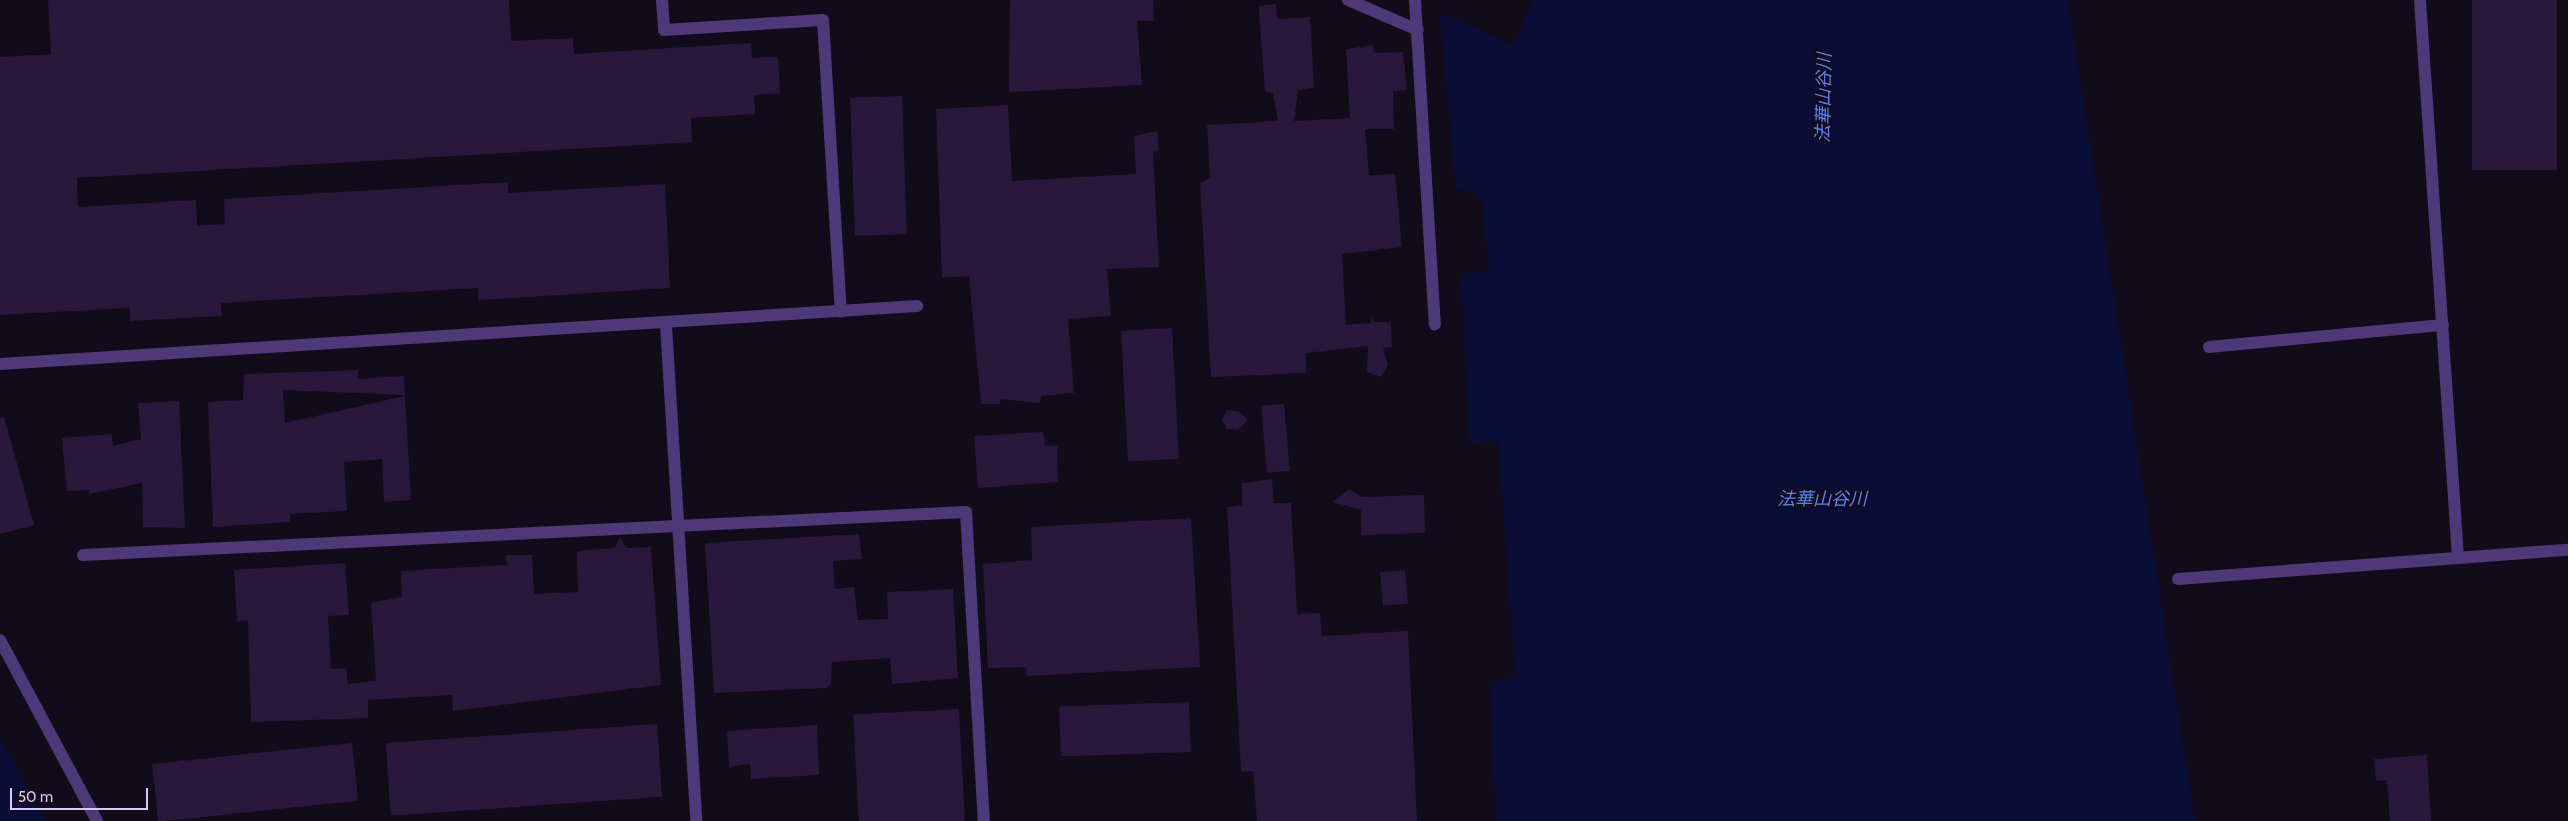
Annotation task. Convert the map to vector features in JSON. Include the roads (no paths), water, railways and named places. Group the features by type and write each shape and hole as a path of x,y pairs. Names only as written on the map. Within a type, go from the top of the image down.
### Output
{"street":[{"path":"662,0 664,30 823,20 841,311"},
{"path":"1348,0 1418,30"},
{"path":"1415,0 1435,324"},
{"path":"2420,0 2458,558"},
{"path":"0,364 666,325 918,306"},
{"path":"666,325 696,821"},
{"path":"2209,347 2443,325"},
{"path":"83,556 678,523 966,512 984,821"},
{"path":"2178,579 2568,550"},
{"path":"0,640 97,821"}],"water":[{"name":"法華山谷川","path":"1534,0 2068,0 2195,821 1496,821 1489,683 1515,676 1498,441 1469,444 1461,274 1489,270 1481,195 1456,189 1439,12 1513,46"},
{"path":"0,737 45,821 0,821"}]}
